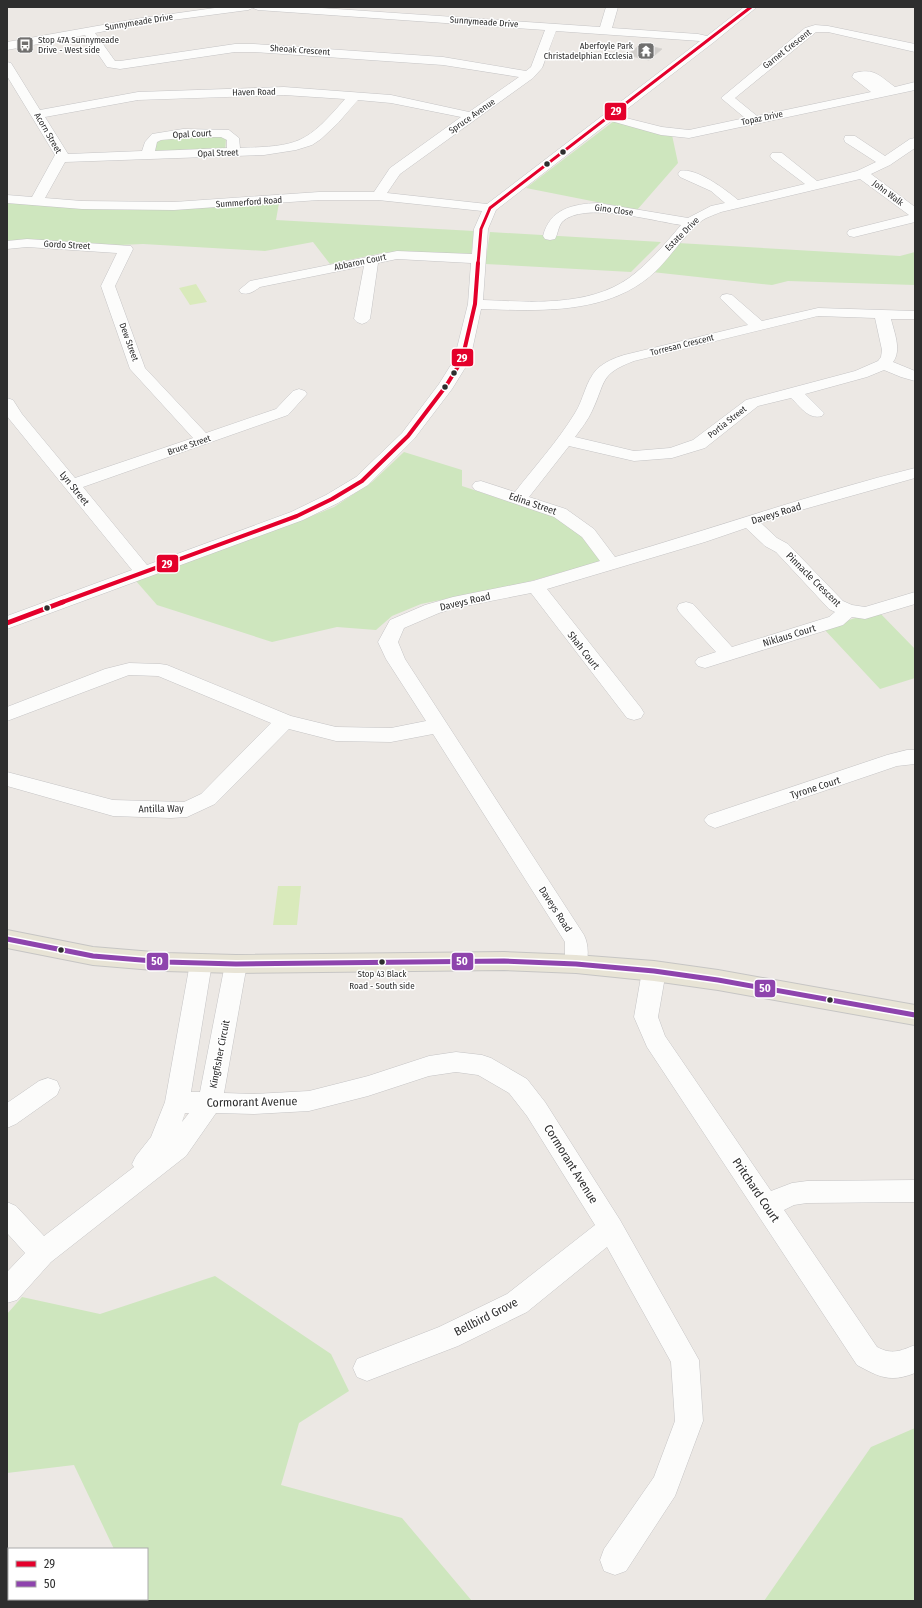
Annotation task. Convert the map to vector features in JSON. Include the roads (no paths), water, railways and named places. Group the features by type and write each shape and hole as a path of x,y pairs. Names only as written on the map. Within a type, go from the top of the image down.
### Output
{"main road":[{"path":"7,939 93,956 201,963 236,964 504,961 576,964 718,980 914,1012"}],"street":[{"name":"Sunnymeade Drive","path":"7,46 88,31 176,11 248,7"},
{"name":"Sunnymeade Drive","path":"258,7 324,9 449,20 698,37 710,40"},
{"path":"449,20 457,7"},
{"path":"605,31 612,7"},
{"path":"7,623 297,516 332,499 362,481 408,436 450,379 462,360 475,304 482,229 490,208 751,7"},
{"name":"Spruce Avenue","path":"378,196 395,171 529,75 536,68 552,27"},
{"name":"Garnet Crescent","path":"754,120 727,98 809,30 815,28 828,28 915,48"},
{"name":"Sheoak Crescent","path":"88,31 110,64 120,65 220,50 254,48 443,61 529,75"},
{"name":"Acorn Street","path":"7,66 13,87 38,114 62,155 36,202"},
{"name":"Topaz Drive","path":"610,117 660,131 689,134 915,86"},
{"name":"Haven Road","path":"38,114 134,97 169,94 284,91 391,99 471,116"},
{"name":"Opal Street","path":"61,158 281,150 295,148 311,142 325,130 354,96"},
{"name":"Opal Court","path":"148,155 151,142 156,138 171,135 217,133 224,133 233,138 234,152"},
{"path":"850,139 885,162"},
{"name":"Estate Drive","path":"475,304 538,306 556,305 592,299 615,292 632,283 646,271 691,223 703,214 735,204 862,174 885,162 915,142"},
{"path":"777,156 816,186"},
{"path":"686,174 716,188 735,204"},
{"name":"John Walk","path":"862,174 915,213"},
{"name":"Summerford Road","path":"7,199 82,205 174,206 319,196 378,196 490,208"},
{"name":"Gino Close","path":"550,236 555,223 564,215 590,207 604,208 691,223"},
{"name":"John Walk","path":"854,233 915,217"},
{"name":"Gordo Street","path":"7,245 27,243 126,249"},
{"name":"Dew Street","path":"126,249 108,286 138,368 204,440"},
{"name":"Abbaron Court","path":"246,290 255,284 397,255 478,259"},
{"path":"362,319 372,259"},
{"path":"727,298 758,326"},
{"name":"Torresan Crescent","path":"519,498 565,440 584,412 596,381 602,373 613,364 629,358 818,312 915,315"},
{"path":"882,314 890,350 889,357 884,364 915,376"},
{"name":"Portia Street","path":"565,440 634,456 672,453 699,444 752,402 866,372 884,364"},
{"path":"793,391 816,413"},
{"name":"Bruce Street","path":"72,485 282,412 299,394"},
{"name":"Lyn Street","path":"7,403 144,572"},
{"name":"Daveys Road","path":"576,964 576,941 396,659 388,642 397,624 411,617 454,603 535,586 699,538 755,519 915,474"},
{"name":"Edina Street","path":"481,486 560,513 588,533 611,564"},
{"name":"Pinnacle Crescent","path":"755,519 772,542 782,548 836,605 848,610 865,613 915,598"},
{"name":"Shah Court","path":"535,586 634,713"},
{"path":"686,608 728,654"},
{"name":"Niklaus Court","path":"704,662 836,621 848,610"},
{"path":"7,714 129,669 160,670 285,721 336,734 391,735 438,726"},
{"name":"Antilla Way","path":"7,779 113,808 171,810 187,809 208,799 285,721"},
{"name":"Tyrone Court","path":"715,820 894,760 915,757"},
{"name":"Kingfisher Circuit","path":"130,1184 161,1143 178,1102 201,963"},
{"name":"Kingfisher Circuit","path":"7,1291 42,1253 177,1148 210,1103 236,964"},
{"name":"Pritchard Court","path":"654,972 646,1017 655,1040 868,1356 884,1366 906,1363 915,1358"},
{"name":"Cormorant Avenue","path":"178,1102 254,1104 309,1101 368,1086 429,1066 456,1062 482,1065 518,1086 536,1109 611,1228 685,1360 689,1421 665,1486 615,1560"},
{"path":"7,1117 48,1088"},
{"path":"766,1205 792,1194 806,1192 915,1191"},
{"path":"7,1214 42,1253"},
{"name":"Bellbird Grove","path":"367,1368 448,1336 517,1303 611,1228"}],"place":[{"name":"Stop 47A Sunnymeade Drive - West side","path":"25,45"},
{"name":"Aberfoyle Park Christadelphian Ecclesia","path":"646,51"},
{"name":"Stop 43 Black Road - South side","path":"382,962"}]}
